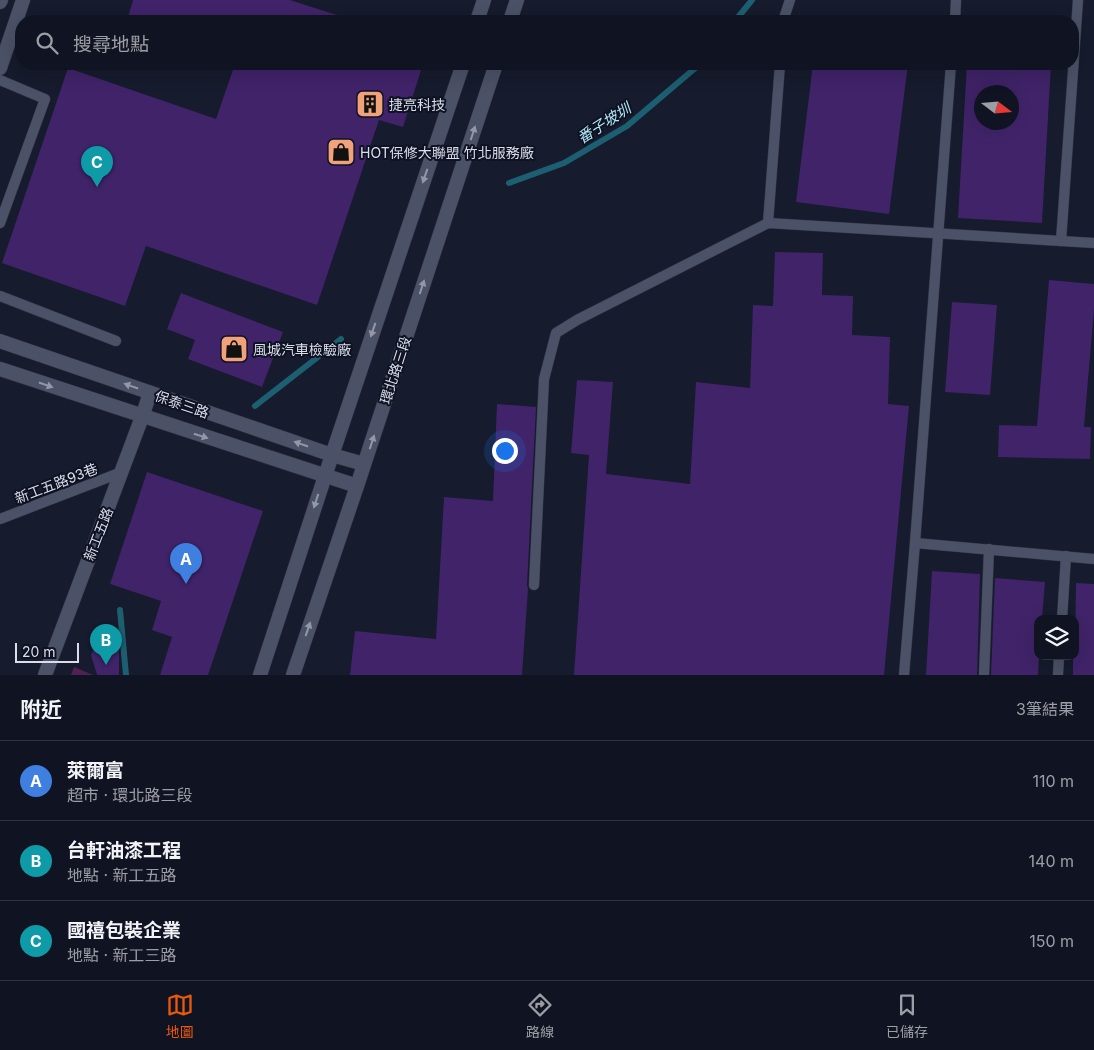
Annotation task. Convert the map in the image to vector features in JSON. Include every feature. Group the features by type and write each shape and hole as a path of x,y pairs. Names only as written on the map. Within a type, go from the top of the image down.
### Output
{"street":[{"path":"18,15 23,0"},
{"path":"479,15 484,0"},
{"path":"512,15 517,0"},
{"path":"0,68 15,24"},
{"path":"260,675 324,476 461,70"},
{"name":"環北路三段","path":"293,675 494,70"},
{"name":"保泰三路","path":"0,341 364,464"},
{"name":"保泰三路","path":"0,370 357,486"},
{"name":"新工五路","path":"45,675 150,393"}],"lane":[{"path":"785,15 790,0"},
{"path":"955,15 956,0"},
{"path":"1077,15 1078,0"},
{"path":"768,223 780,70"},
{"path":"904,675 951,70"},
{"path":"1061,241 1073,70"},
{"path":"0,80 44,99 0,223"},
{"path":"534,586 544,379 556,333 768,223 937,235 1094,243"},
{"path":"0,296 116,341"},
{"name":"新工五路93巷","path":"0,519 122,472"},
{"path":"915,543 1094,559"},
{"path":"984,675 989,549"},
{"path":"1062,615 1066,556"},
{"path":"1058,675 1059,660"}],"shaded area":[{"path":"74,667 93,675 71,675"}],"building":[{"path":"133,0 290,0 337,15 129,15"},
{"path":"67,70 74,70 216,119 233,70 421,70 403,127 379,120 317,305 146,246 125,306 2,263"},
{"path":"812,70 907,70 889,214 796,202"},
{"path":"967,70 1051,70 1042,223 958,218"},
{"path":"775,252 823,253 822,295 853,296 852,335 890,337 888,404 909,406 884,675 574,675 589,455 571,453 577,380 613,382 606,474 690,484 696,382 750,388 753,305 773,306"},
{"path":"1049,280 1094,284 1094,309 1084,427 1091,427 1090,459 998,457 999,425 1037,426"},
{"name":"風城汽車檢驗廠","path":"181,293 283,332 262,387 188,359 195,340 167,329"},
{"path":"952,302 997,305 990,395 945,392"},
{"path":"497,404 536,407 528,589 522,675 350,675 355,631 436,639 444,497 493,501"},
{"path":"147,472 263,511 208,675 160,675 172,637 152,630 161,601 110,584"},
{"path":"932,571 980,574 977,675 926,675"},
{"path":"995,578 1045,582 1042,615 1034,615 1034,660 1039,660 1038,675 991,675"},
{"path":"1076,583 1094,584 1094,675 1073,675 1073,660 1079,660 1079,615 1076,615"},
{"path":"99,637 119,638 119,675 97,675 91,655"}],"waterway":[{"name":"番子坡圳","path":"740,15 752,0"},
{"name":"番子坡圳","path":"509,183 564,163 627,126 693,70"},
{"name":"番子坡圳","path":"255,406 341,339"},
{"path":"120,610 126,675"}],"place":[{"name":"捷亮科技","path":"370,104"},
{"name":"HOT保修大聯盟 竹北服務廠","path":"341,152"},
{"name":"國禧包裝企業","path":"97,187"},
{"name":"風城汽車檢驗廠","path":"234,349"},
{"name":"萊爾富","path":"186,584"},
{"name":"台軒油漆工程","path":"106,665"}]}
